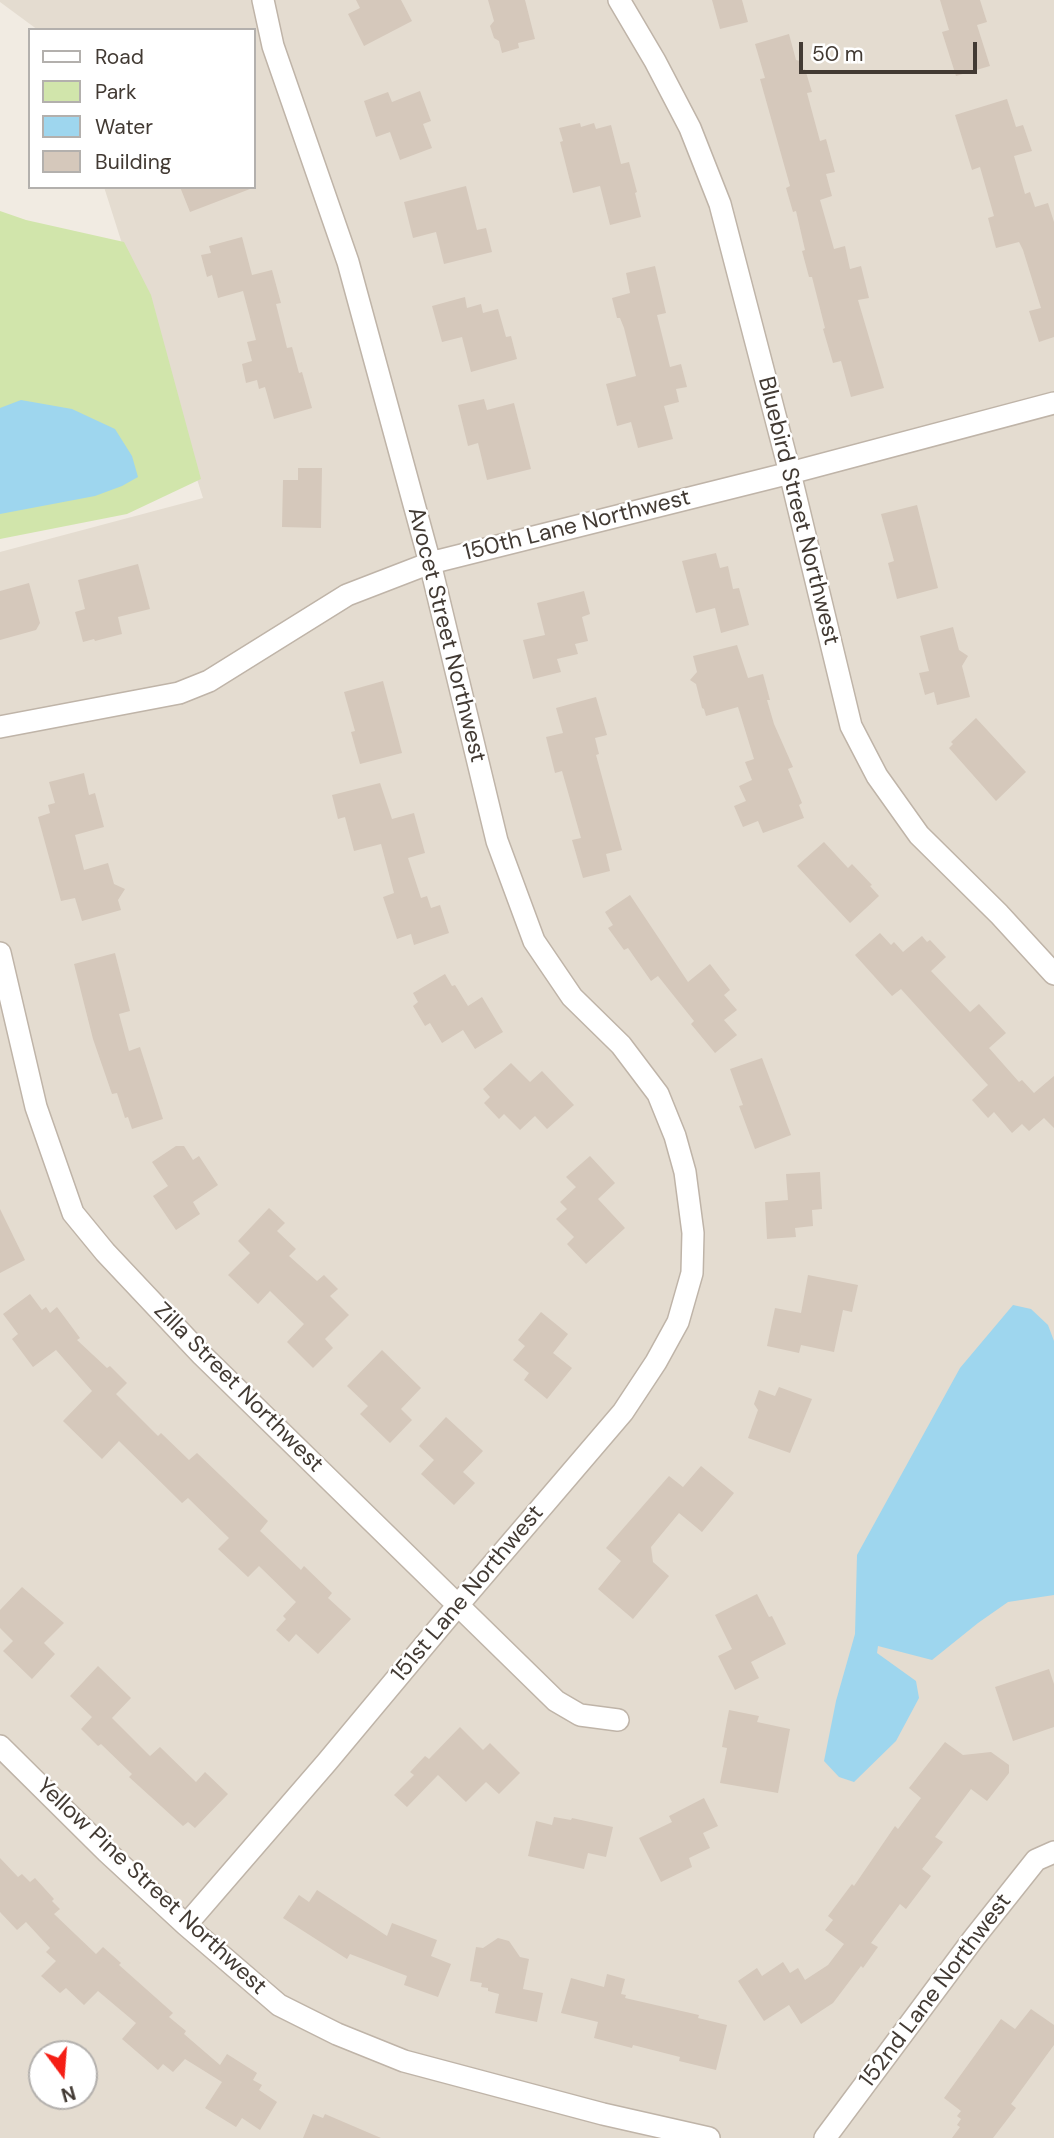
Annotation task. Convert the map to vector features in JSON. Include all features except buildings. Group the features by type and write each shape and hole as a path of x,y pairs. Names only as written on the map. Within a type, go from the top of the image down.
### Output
{"street":[{"name":"Avocet Street Northwest","path":"263,0 273,46 348,262 430,563 497,841 534,941 572,997 621,1045 658,1094 675,1136 685,1172 693,1233"},
{"name":"Bluebird Street Northwest","path":"619,0 690,128 720,204 790,473 851,726 877,776 919,835 999,914 1054,974"},
{"name":"150th Lane Northwest","path":"0,727 179,693 209,681 348,595 430,563 790,473 1054,403"},
{"name":"Zilla Street Northwest","path":"0,953 36,1107 73,1213 105,1252 202,1354 556,1700 580,1715 618,1720"},
{"name":"151st Lane Northwest","path":"186,1925 624,1412 678,1322 692,1273 693,1233"},
{"name":"Yellow Pine Street Northwest","path":"0,1746 107,1852 279,2005 337,2034 404,2061 603,2114 709,2138"},
{"name":"152nd Lane Northwest","path":"825,2138 1036,1860 1054,1852"}],"shaded area":[{"path":"0,0 1054,0 1054,2138 0,2138 0,552 203,498 105,189 256,189 256,28 35,28"}],"green space":[{"path":"0,211 26,220 124,242 151,295 201,479 127,514 0,539"}],"water":[{"path":"21,400 72,409 115,429 132,456 138,477 95,496 0,514 0,408"},
{"path":"1013,1305 1031,1309 1048,1325 1054,1341 1054,1595 1008,1602 932,1660 878,1646 877,1653 916,1681 919,1698 896,1741 854,1782 839,1777 824,1761 836,1701 855,1634 857,1555 960,1368"}]}
